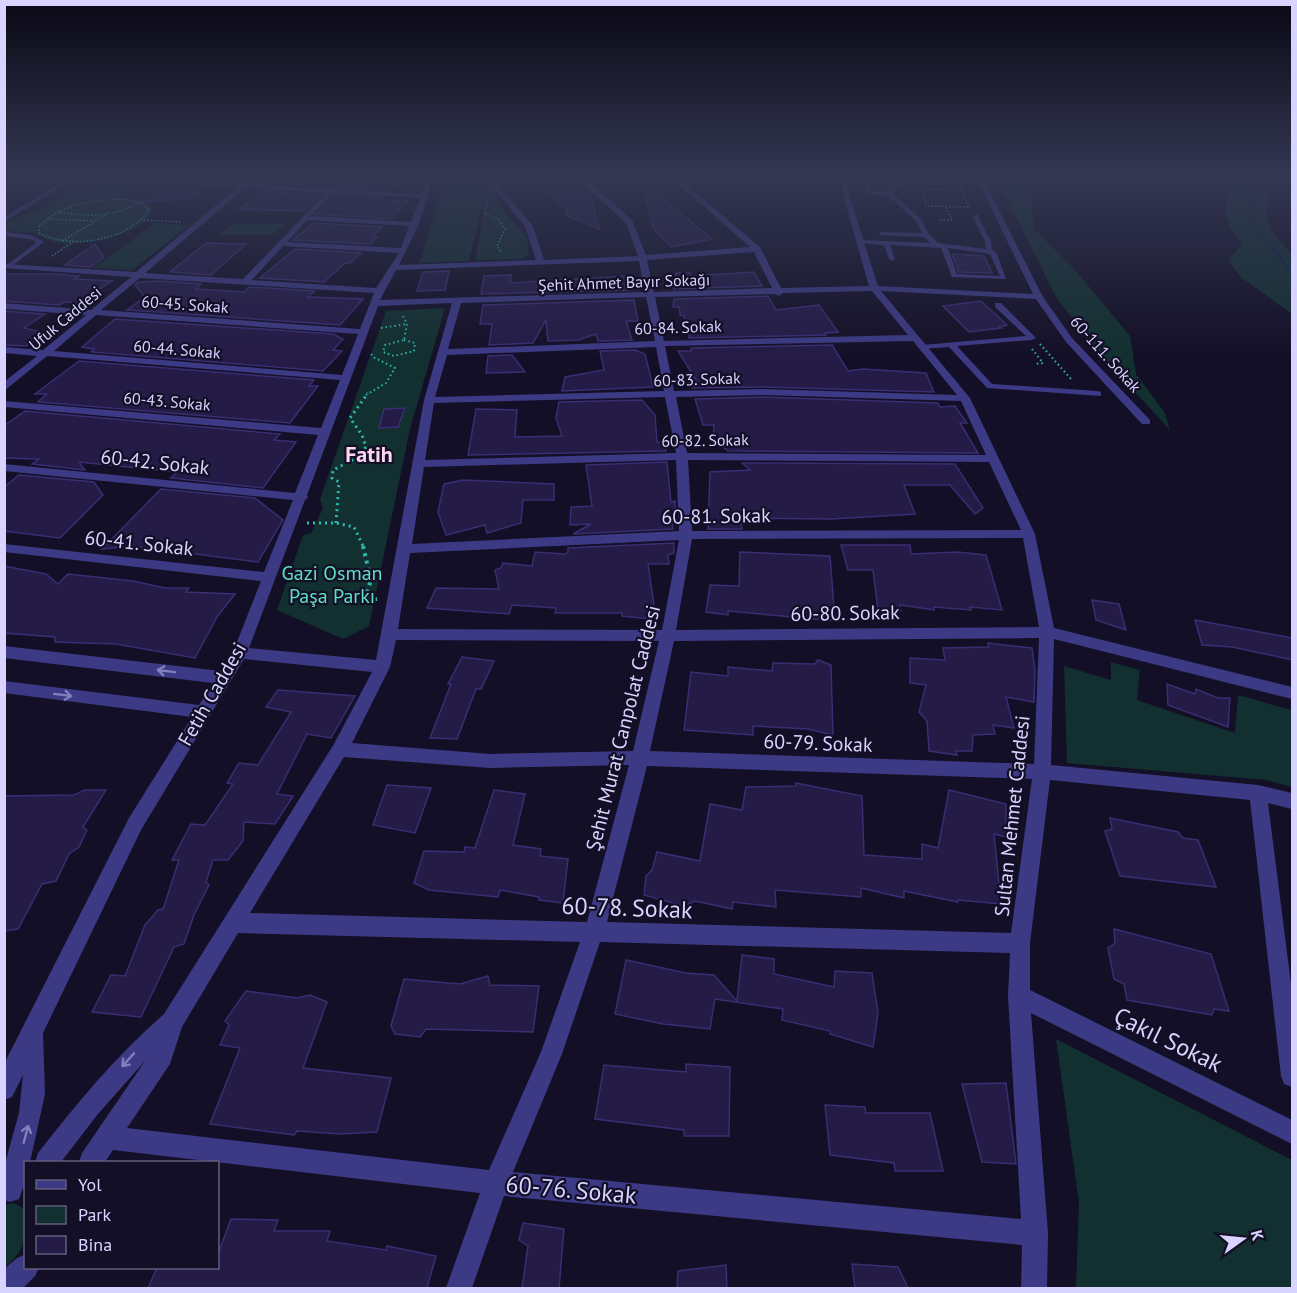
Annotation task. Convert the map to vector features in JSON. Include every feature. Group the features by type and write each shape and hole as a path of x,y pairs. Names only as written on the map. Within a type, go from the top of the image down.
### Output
{"street":[{"name":"Ufuk Caddesi","path":"4,388 182,237"},
{"path":"246,281 289,237"},
{"name":"Fetih Caddesi","path":"4,1089 20,1047 135,824 240,653 346,378 369,333 379,291 395,268 410,237"},
{"path":"533,237 541,263"},
{"name":"Şehit Murat Canpolat Caddesi","path":"459,1288 496,1183 551,1054 594,932 640,758 668,636 686,535 682,456 651,297 635,237"},
{"path":"743,237 757,249 779,293"},
{"path":"859,237 874,288"},
{"name":"60-111. Sokak","path":"1009,237 1039,297 1069,340 1146,422"},
{"path":"283,244 404,251"},
{"path":"395,268 642,258 757,249"},
{"path":"7,266 379,291"},
{"name":"Şehit Ahmet Bayır Sokağı","path":"375,303 651,297 874,288 1039,297"},
{"name":"Sultan Mehmet Caddesi","path":"874,288 965,398 1029,534 1047,632 1042,772 1020,944 1019,996 1035,1233 1034,1288"},
{"path":"92,1161 162,1056 172,1022 340,749 382,667 390,634 429,400 456,302"},
{"name":"60-45. Sokak","path":"4,306 369,333"},
{"name":"60-84. Sokak","path":"442,352 660,343 919,343"},
{"name":"60-44. Sokak","path":"4,350 346,378"},
{"name":"60-83. Sokak","path":"429,400 763,392 965,398"},
{"name":"60-43. Sokak","path":"4,404 326,432"},
{"name":"60-82. Sokak","path":"417,465 682,456 995,459"},
{"name":"60-42. Sokak","path":"4,467 302,496"},
{"name":"60-81. Sokak","path":"403,549 686,535 1029,534"},
{"name":"60-41. Sokak","path":"4,548 270,577"},
{"name":"60-80. Sokak","path":"390,634 668,636 1047,632 1293,693"},
{"path":"4,651 224,678"},
{"path":"240,653 382,667"},
{"path":"4,687 202,712"},
{"name":"60-79. Sokak","path":"340,749 490,761 640,758 1042,772 1258,793 1293,801"},
{"path":"1258,793 1293,1076"},
{"name":"60-78. Sokak","path":"233,923 1020,944"},
{"name":"Çakıl Sokak","path":"1019,996 1293,1132"},
{"path":"48,1161 92,1101 134,1053 172,1022"},
{"path":"13,1190 33,1100 37,1067 20,1047"},
{"name":"60-76. Sokak","path":"108,1138 496,1183 1035,1233"}],"lane":[{"path":"7,266 41,242 32,237"},
{"path":"928,237 936,245"},
{"path":"986,237 988,251"},
{"path":"860,242 936,245 993,252 1004,278 954,276 944,246"},
{"path":"886,243 892,259"},
{"path":"998,305 1028,338"},
{"path":"919,343 951,345 1028,338"},
{"path":"951,345 990,386 1098,394"}],"path":[{"path":"47,237 62,241 100,237"},
{"path":"62,241 68,237"},
{"path":"501,237 497,246 516,264"},
{"path":"369,333 380,328 406,324"},
{"path":"1028,338 1043,363 1035,364"},
{"path":"1028,338 1083,393"},
{"path":"404,340 416,343 414,351 394,356 385,354 382,350 389,343 404,340"},
{"path":"336,523 339,482 332,478 333,470 358,457 366,447 362,435 350,418 364,396 392,378 395,368 374,357 369,350"},
{"path":"291,524 336,523 354,527 359,534 359,543 365,551 371,580 364,600 396,598"}],"green space":[{"path":"43,237 109,237 79,243 48,240"},
{"path":"136,237 173,237 132,270 93,268"},
{"path":"427,237 475,237 469,261 419,263"},
{"path":"479,237 527,238 529,254 521,259 475,260"},
{"path":"1026,237 1042,237 1076,271 1130,336 1136,374 1165,413 1170,430 1097,351 1056,297"},
{"path":"1237,237 1277,237 1292,255 1292,314 1242,278 1229,262 1231,256 1242,245"},
{"name":"Gazi Osman Paşa Parkı","path":"445,308 410,429 369,626 343,639 277,610 303,535 311,533 323,508 320,499 386,311"},
{"path":"1111,662 1140,670 1137,700 1235,733 1238,695 1292,710 1292,787 1266,780 1067,763 1064,666 1111,680"},
{"path":"1056,1039 1292,1160 1292,1288 1076,1288 1079,1203"},
{"path":"14,1203 24,1208 24,1241 18,1254 5,1267 5,1205"}],"building":[{"path":"296,237 377,237 370,244 293,240"},
{"path":"662,237 712,239 671,247"},
{"path":"206,243 246,244 211,275 170,272"},
{"path":"95,244 104,257 90,267 65,265"},
{"path":"295,249 361,253 350,263 345,263 324,282 260,278"},
{"path":"952,254 984,256 992,273 959,272"},
{"path":"449,271 445,290 417,291 423,272"},
{"path":"754,272 762,286 674,289 676,273 690,273 691,276"},
{"path":"4,274 54,274 79,276 74,279 112,281 78,303 64,302 59,305 4,301"},
{"path":"511,275 510,283 629,276 632,290 481,294 484,276"},
{"path":"138,282 201,284 196,289 244,292 249,287 315,291 308,297 363,299 340,325 127,310 145,297 135,285"},
{"path":"768,296 776,310 819,305 838,332 825,333 826,335 689,338 684,316 680,315 679,307 673,307 674,299"},
{"path":"634,300 638,321 626,321 632,340 598,341 596,334 578,340 548,341 546,320 533,343 489,345 492,324 480,324 483,305"},
{"path":"981,301 1007,325 999,327 1001,328 969,332 943,306"},
{"path":"4,311 45,314 24,328 46,333 26,346 4,345"},
{"path":"115,319 333,334 343,339 333,350 342,351 323,371 91,352 94,349 82,347"},
{"path":"832,345 848,371 863,369 926,373 934,392 763,387 692,388 691,383 698,383 678,351 691,351 691,348"},
{"path":"635,350 645,354 653,387 562,391 565,377 604,370 600,351"},
{"path":"512,355 525,372 486,373 488,356"},
{"path":"79,361 314,380 309,386 318,386 290,423 38,402 47,394 35,394"},
{"path":"763,397 938,403 940,407 955,406 967,423 960,423 978,453 728,451 713,439 714,425 703,425 695,399"},
{"path":"642,400 655,415 657,442 665,442 666,451 468,455 476,409 517,410 515,437 562,436 556,418 559,402"},
{"path":"405,408 398,427 379,428 384,409"},
{"path":"25,411 280,434 274,440 296,442 263,488 171,478 177,472 79,462 85,470 32,464 39,459 4,458 4,426"},
{"path":"667,462 671,502 675,501 676,523 672,523 673,529 573,534 591,524 570,525 571,507 592,506 586,465"},
{"path":"742,463 955,464 983,508 975,514 950,485 904,485 915,514 832,519 740,518 742,529 708,529 710,472 750,470"},
{"path":"19,475 94,482 103,495 60,538 4,531 4,487"},
{"path":"463,480 554,484 554,500 523,500 521,523 487,533 485,525 446,535 438,512 444,484"},
{"path":"161,489 255,498 283,520 258,562 131,546 102,549"},
{"path":"674,543 674,553 668,555 669,564 648,564 654,604 650,609 650,619 622,616 622,613 555,613 556,608 512,605 509,614 427,608 436,588 499,589 495,570 501,568 503,563 532,566 535,552 564,554 568,553 568,548"},
{"path":"841,545 910,545 911,554 957,552 986,555 1002,610 934,607 934,610 900,605 901,611 878,610 873,570 848,570"},
{"path":"740,552 830,556 835,621 728,611 728,615 706,612 710,585 739,586"},
{"path":"4,566 46,574 58,584 68,574 133,581 165,588 189,588 186,592 235,594 217,617 195,658 116,644 55,642 55,637 4,633"},
{"path":"1092,600 1119,604 1126,630 1096,620"},
{"path":"1195,620 1293,638 1293,660 1232,647 1202,645"},
{"path":"988,643 1032,648 1035,670 1034,702 1006,697 1014,728 993,725 995,734 973,735 972,751 956,751 957,755 929,751 927,721 919,712 926,685 910,683 910,658 945,660 943,648 989,647"},
{"path":"462,657 494,661 481,689 476,689 457,739 430,738 451,684 448,684"},
{"path":"818,660 831,665 833,735 808,729 753,726 753,735 684,730 691,672 728,676 728,667 772,671 773,663 815,664"},
{"path":"1167,684 1195,694 1196,689 1218,698 1230,698 1228,727 1168,705"},
{"path":"278,690 355,696 331,738 307,734 277,794 293,796 275,824 244,822 243,841 228,860 213,860 206,882 209,885 194,915 184,944 174,947 141,1017 92,1012 111,975 125,976 145,925 158,910 163,909 179,860 172,860 191,824 205,825 233,784 227,783 239,763 258,765 291,712 266,707"},
{"path":"796,783 862,796 864,855 922,859 922,844 938,848 949,790 1006,804 1006,837 994,834 1001,904 958,900 958,902 904,891 904,898 861,888 861,897 775,890 776,907 733,902 732,909 695,901 684,906 644,895 646,876 652,870 657,852 700,861 710,804 742,810 746,787 796,786"},
{"path":"387,785 431,788 415,833 373,825"},
{"path":"85,790 106,790 83,827 87,830 79,847 69,854 56,881 42,884 18,929 4,931 4,796 74,795"},
{"path":"494,790 525,794 513,845 541,849 540,856 568,859 563,903 539,900 539,897 500,890 498,897 429,890 414,883 424,851 464,852 465,847 475,848"},
{"path":"1110,818 1178,832 1183,838 1198,840 1216,887 1120,876 1105,831 1112,829"},
{"path":"1114,929 1211,954 1229,1011 1214,1009 1212,1015 1127,1000 1124,984 1114,979 1108,948 1115,943"},
{"path":"742,955 774,959 774,974 834,987 835,971 872,973 878,1013 873,1047 830,1034 830,1031 782,1020 783,1009 715,999 710,1029 663,1024 615,1014 626,960 686,973 714,975 737,1001"},
{"path":"488,976 490,985 539,986 533,1032 426,1029 420,1037 395,1034 391,1026 404,979 460,984"},
{"path":"246,991 297,998 310,995 327,1002 303,1068 391,1078 377,1132 340,1134 297,1131 294,1135 210,1124 240,1048 220,1045 229,1025 225,1021"},
{"path":"686,1064 730,1067 729,1136 684,1136 684,1130 595,1119 604,1065 686,1072"},
{"path":"1006,1083 1016,1164 982,1162 962,1084"},
{"path":"825,1105 865,1107 866,1113 930,1113 943,1171 895,1171 894,1163 830,1155"},
{"path":"231,1219 278,1220 274,1231 330,1231 327,1241 386,1250 387,1246 436,1256 427,1288 148,1288 157,1269 219,1269 219,1251"},
{"path":"523,1223 564,1229 559,1288 522,1288 528,1246 519,1240"},
{"path":"852,1264 898,1267 908,1288 855,1288"},
{"path":"726,1265 727,1288 677,1288 678,1271"}],"waterway":[{"path":"1264,237 1292,273"}],"district":[{"name":"Fatih","path":"369,454"}]}
